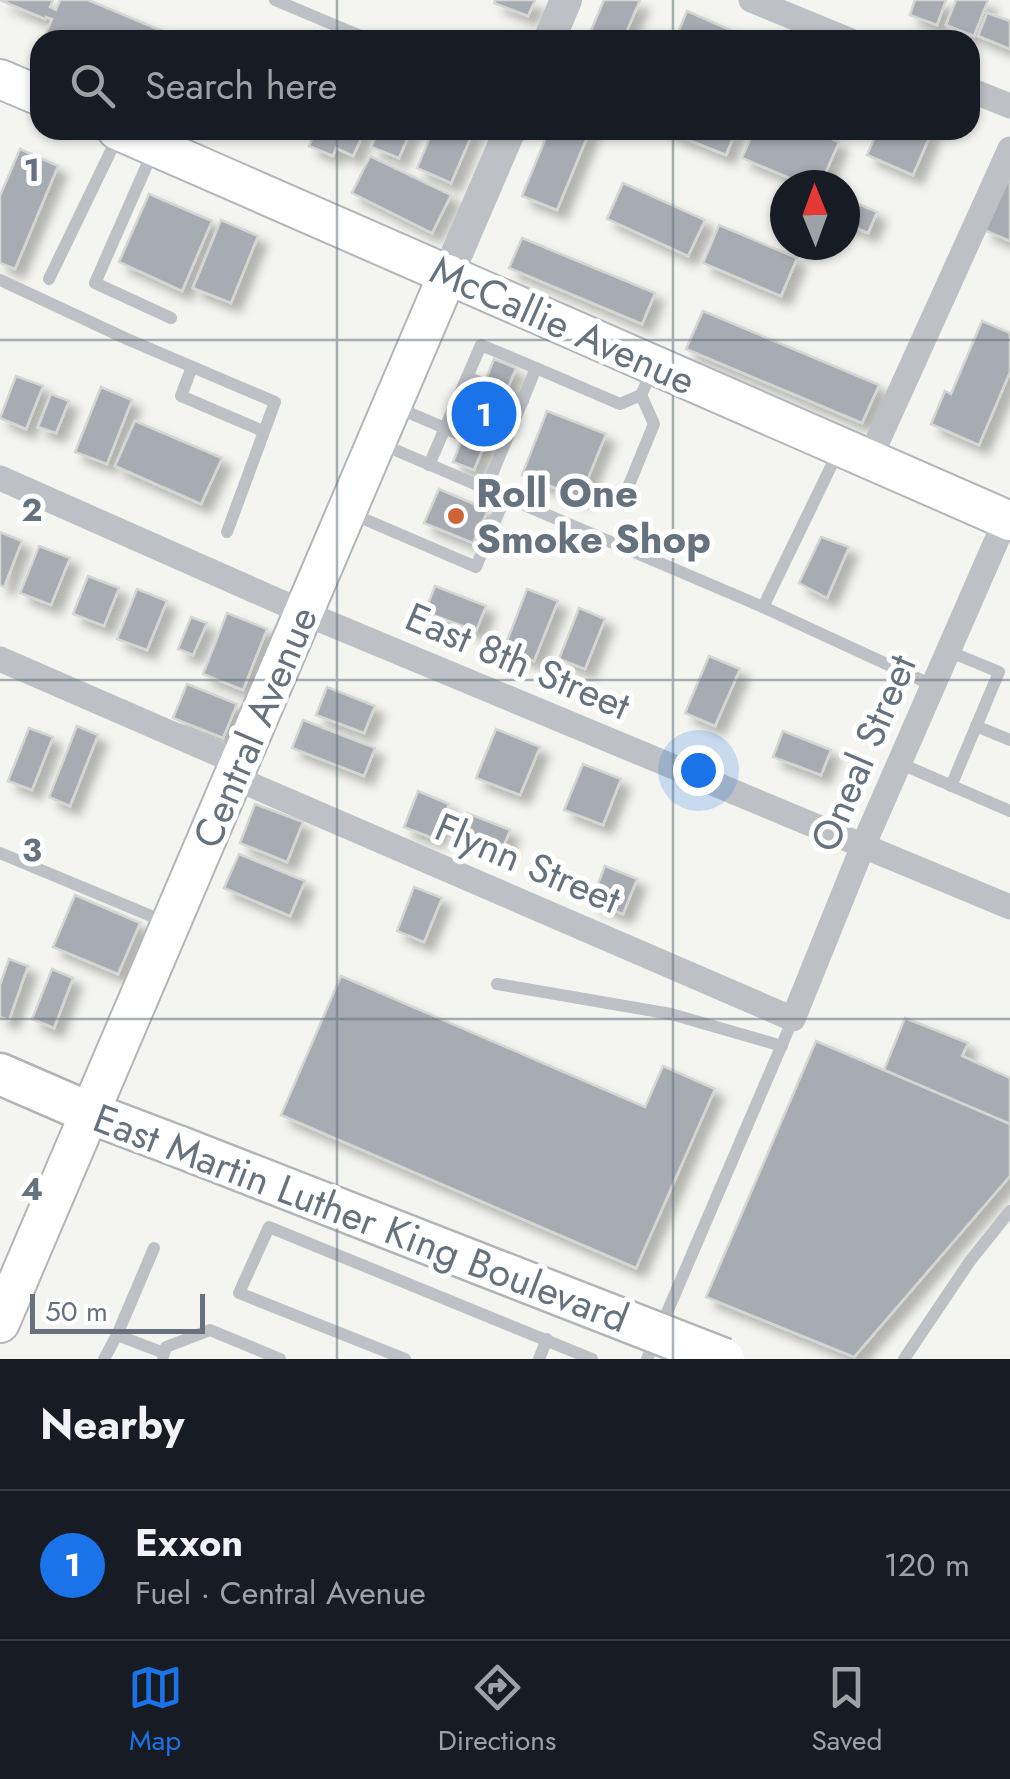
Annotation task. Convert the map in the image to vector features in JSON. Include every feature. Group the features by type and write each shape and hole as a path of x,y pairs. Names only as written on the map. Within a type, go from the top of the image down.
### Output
{"main road":[{"path":"1,81 30,92"},
{"name":"McCallie Avenue","path":"140,140 448,274 648,380 855,454 1008,520"},
{"name":"Central Avenue","path":"0,1323 448,274"},
{"name":"East Martin Luther King Boulevard","path":"0,1074 90,1113 724,1359"}],"street":[{"path":"553,30 566,0"},
{"path":"751,0 824,30"},
{"path":"980,94 1010,106"},
{"name":"Central Avenue","path":"448,274 506,140"},
{"path":"855,454 1010,149"},
{"name":"East 8th Street","path":"0,478 303,612 1010,907"},
{"name":"Oneal Street","path":"793,1019 932,685 1008,520"},
{"name":"Flynn Street","path":"0,659 236,770 793,1019"}],"lane":[{"path":"275,0 346,30"},
{"path":"49,279 114,140"},
{"path":"155,146 95,282 171,318"},
{"path":"0,280 275,402 227,532"},
{"path":"429,464 481,345 620,404 648,380"},
{"path":"192,367 181,396 263,432"},
{"path":"486,489 536,368"},
{"path":"467,377 484,384"},
{"path":"624,497 654,424 648,380"},
{"path":"505,393 523,401"},
{"path":"456,402 474,410"},
{"path":"392,405 463,436"},
{"path":"495,419 512,426"},
{"path":"376,442 763,607 932,685"},
{"path":"484,446 501,453"},
{"path":"763,607 855,454"},
{"path":"347,511 476,566 506,497"},
{"path":"948,651 999,672 952,786"},
{"path":"976,726 1010,740"},
{"path":"899,763 1010,810"},
{"path":"0,852 170,924"},
{"path":"497,984 671,1014 782,1046"},
{"path":"647,1359 793,1019"},
{"path":"904,1359 970,1261 1010,1211"},
{"path":"405,1359 239,1293 269,1226 592,1359"},
{"path":"104,1359 154,1248"},
{"path":"116,1335 163,1356 166,1347 210,1330 280,1359"},
{"path":"539,1359 547,1339"}],"building":[{"path":"0,0 53,0 50,7 56,10 60,0 88,0 160,30 47,30 52,19"},
{"path":"535,0 528,16 494,3"},
{"path":"604,0 640,0 627,30 591,30"},
{"path":"915,0 946,0 937,25 910,15"},
{"path":"956,0 988,0 976,30 946,25"},
{"path":"687,11 730,30 679,30"},
{"path":"987,13 1010,21 1010,49 980,37"},
{"path":"312,140 360,140 353,156 336,148 333,156 309,146"},
{"path":"374,140 407,140 399,158 371,147"},
{"path":"429,140 470,140 451,183 417,168"},
{"path":"545,140 586,140 557,210 522,196"},
{"path":"689,140 732,140 726,155"},
{"path":"750,140 839,142 827,170 770,170 742,158"},
{"path":"874,140 928,140 913,175 867,155"},
{"path":"20,149 58,166 15,269 0,263 0,196"},
{"path":"370,156 451,195 432,233 352,193"},
{"path":"1010,167 1010,241 984,230"},
{"path":"623,183 705,220 688,256 607,219"},
{"path":"149,194 212,221 182,291 119,262"},
{"path":"860,205 877,212 868,233 860,230"},
{"path":"221,220 258,236 231,303 193,288"},
{"path":"719,225 770,247 770,260 796,260 781,296 703,263"},
{"path":"522,238 655,293 642,324 509,268"},
{"path":"703,311 879,385 862,423 686,349"},
{"path":"982,321 1010,333 1010,372 979,445 931,424 945,391 951,394"},
{"path":"494,359 516,368 474,470 453,462"},
{"path":"16,376 43,386 26,429 0,418"},
{"path":"101,387 132,400 107,464 75,452"},
{"path":"51,394 69,401 56,433 38,427"},
{"path":"547,411 606,434 580,498 522,475"},
{"path":"135,421 222,458 201,504 115,466"},
{"name":"Roll One Smoke Shop","path":"439,489 488,510 473,543 424,523"},
{"path":"0,532 22,541 4,587 0,585"},
{"path":"821,537 849,547 827,598 799,583"},
{"path":"39,546 70,558 51,605 20,593"},
{"path":"88,576 119,588 104,626 73,614"},
{"path":"435,586 486,606 476,631 425,612"},
{"path":"137,589 167,601 147,650 117,639"},
{"path":"527,589 558,601 534,661 504,649"},
{"path":"579,608 605,619 585,669 559,659"},
{"path":"227,613 267,629 243,690 203,674"},
{"path":"191,617 207,623 193,655 178,649"},
{"path":"709,656 740,669 715,726 685,713"},
{"path":"187,684 237,704 223,738 173,718"},
{"path":"327,687 375,706 364,733 316,715"},
{"path":"303,720 375,748 364,776 292,748"},
{"path":"77,726 98,735 70,806 49,797"},
{"path":"29,728 53,737 32,790 8,781"},
{"path":"496,729 540,747 520,795 476,778"},
{"path":"783,731 831,750 821,775 773,757"},
{"path":"583,764 621,779 603,825 564,810"},
{"path":"418,791 449,804 435,839 404,827"},
{"path":"255,804 303,822 287,862 240,843"},
{"path":"467,813 510,830 501,853 458,837"},
{"path":"239,854 305,881 290,916 224,888"},
{"path":"605,866 637,879 623,914 591,902"},
{"path":"414,887 442,898 424,942 397,931"},
{"path":"75,895 140,923 118,974 53,947"},
{"path":"9,959 28,966 9,1020 0,1017 0,985"},
{"path":"52,969 73,978 54,1028 32,1019"},
{"path":"341,976 645,1107 663,1066 715,1089 636,1268 281,1115"},
{"path":"905,1018 968,1043 962,1056 1010,1078 1010,1124 884,1070"},
{"path":"816,1041 1010,1124 1010,1176 854,1357 706,1297"}],"place":[{"name":"Exxon","path":"484,414"},
{"name":"Roll One Smoke Shop","path":"456,516"}]}
